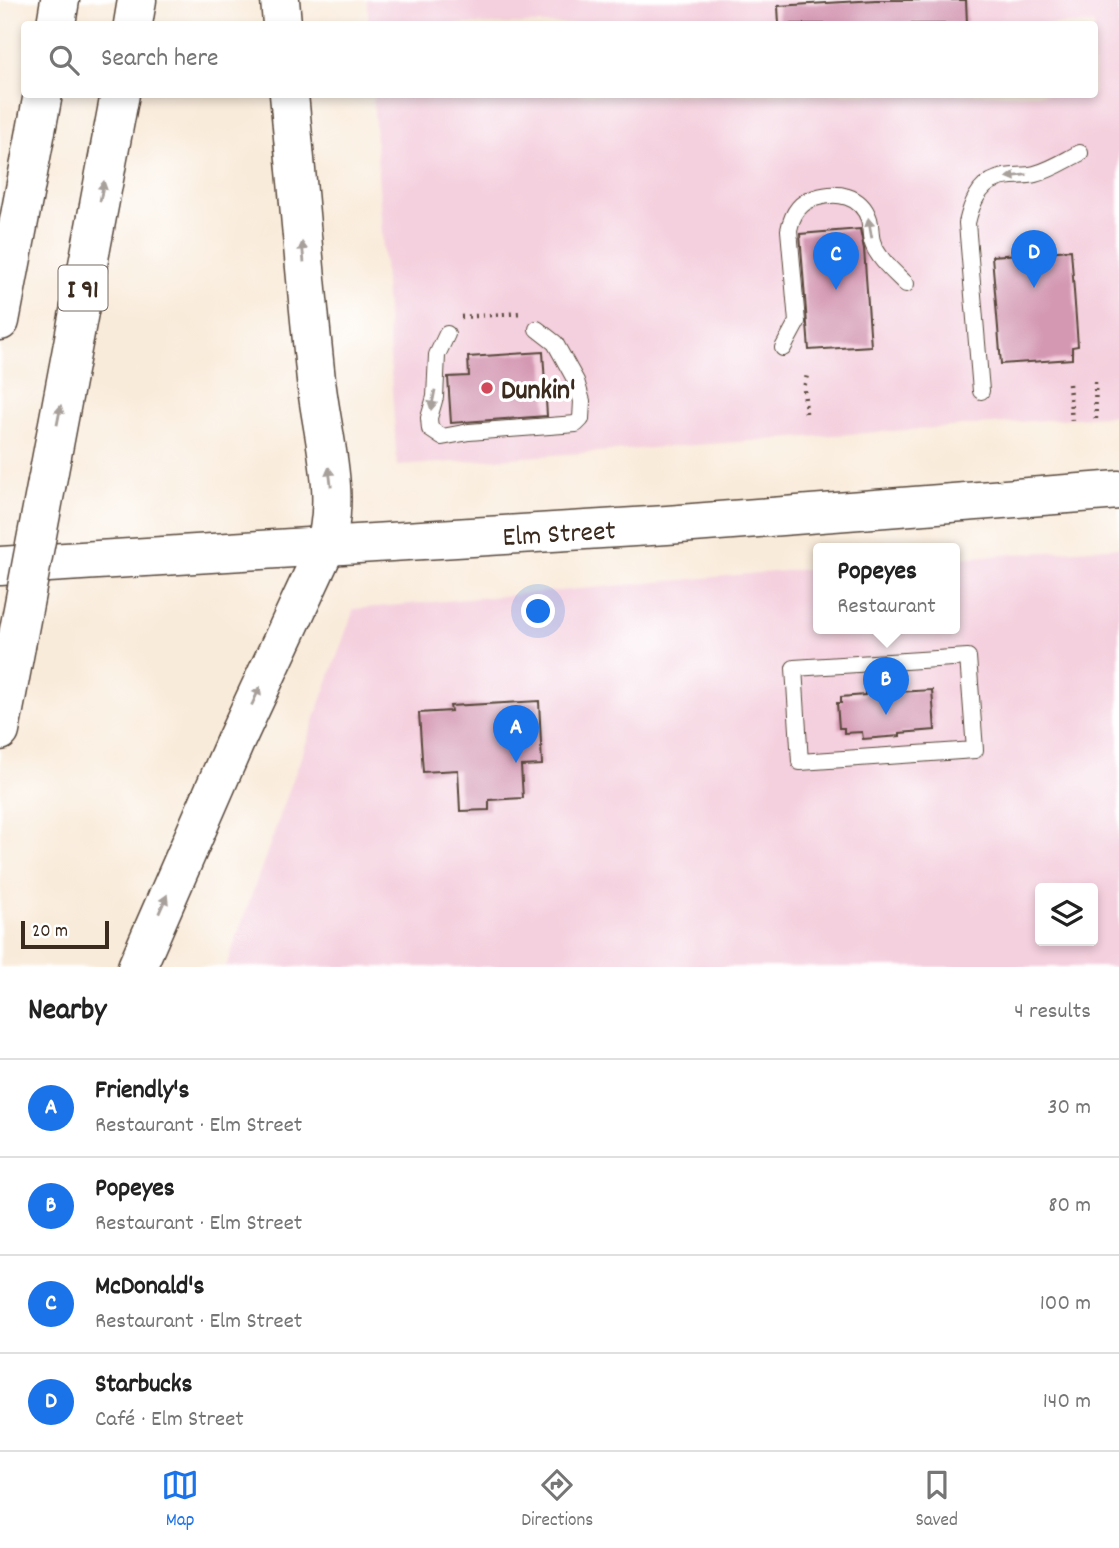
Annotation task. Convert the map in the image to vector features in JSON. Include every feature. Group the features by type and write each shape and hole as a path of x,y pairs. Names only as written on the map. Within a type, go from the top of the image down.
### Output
{"main road":[{"path":"56,21 60,0"},
{"path":"134,21 138,0"},
{"path":"280,0 282,21"},
{"path":"0,321 42,98"},
{"name":"I 91","path":"0,731 119,98"},
{"path":"136,967 234,742 326,545 332,519 331,488 317,396 289,98"},
{"name":"Elm Street","path":"0,566 667,525 1119,490"}],"lane":[{"path":"981,391 967,223 971,205 980,190 996,179 1035,174 1053,168 1080,153"},
{"path":"783,348 797,322 789,230 792,216 801,204 814,198 840,194 856,200 869,220 872,242 885,262 906,284"},
{"path":"447,334 437,355 435,397 429,418 430,429 442,437 469,432 576,424 581,419 582,401 576,381 555,343 537,329"},
{"path":"968,657 975,750 800,762 794,668 968,657"}],"path":[{"path":"459,317 523,313"},
{"path":"806,413 804,388 807,375"},
{"path":"1096,382 1096,420"},
{"path":"1069,384 1072,422"}],"shaded area":[{"path":"367,0 1119,0 1119,415 397,466 373,98 1098,98 1098,21 369,21"},
{"path":"1119,547 1119,967 226,967 354,609 813,568 813,634 960,634 960,558"}],"building":[{"path":"876,0 966,0 967,21 779,21 778,6"},
{"path":"860,229 864,249 871,346 809,350 800,234"},
{"path":"1071,250 1078,346 1072,347 1072,359 1001,364 992,256"},
{"path":"543,352 547,416 451,423 448,377 469,376 468,357"},
{"path":"896,690 932,690 935,730 863,739 862,732 844,733 844,728 839,728 837,703 841,703 841,697"},
{"path":"539,701 542,765 521,766 523,798 489,800 489,810 460,811 458,770 423,772 419,713 451,711 450,706"}],"place":[{"name":"Starbucks","path":"1034,288"},
{"name":"McDonald's","path":"836,290"},
{"name":"Dunkin'","path":"487,388"},
{"name":"Popeyes","path":"886,715"},
{"name":"Friendly's","path":"516,763"}]}
